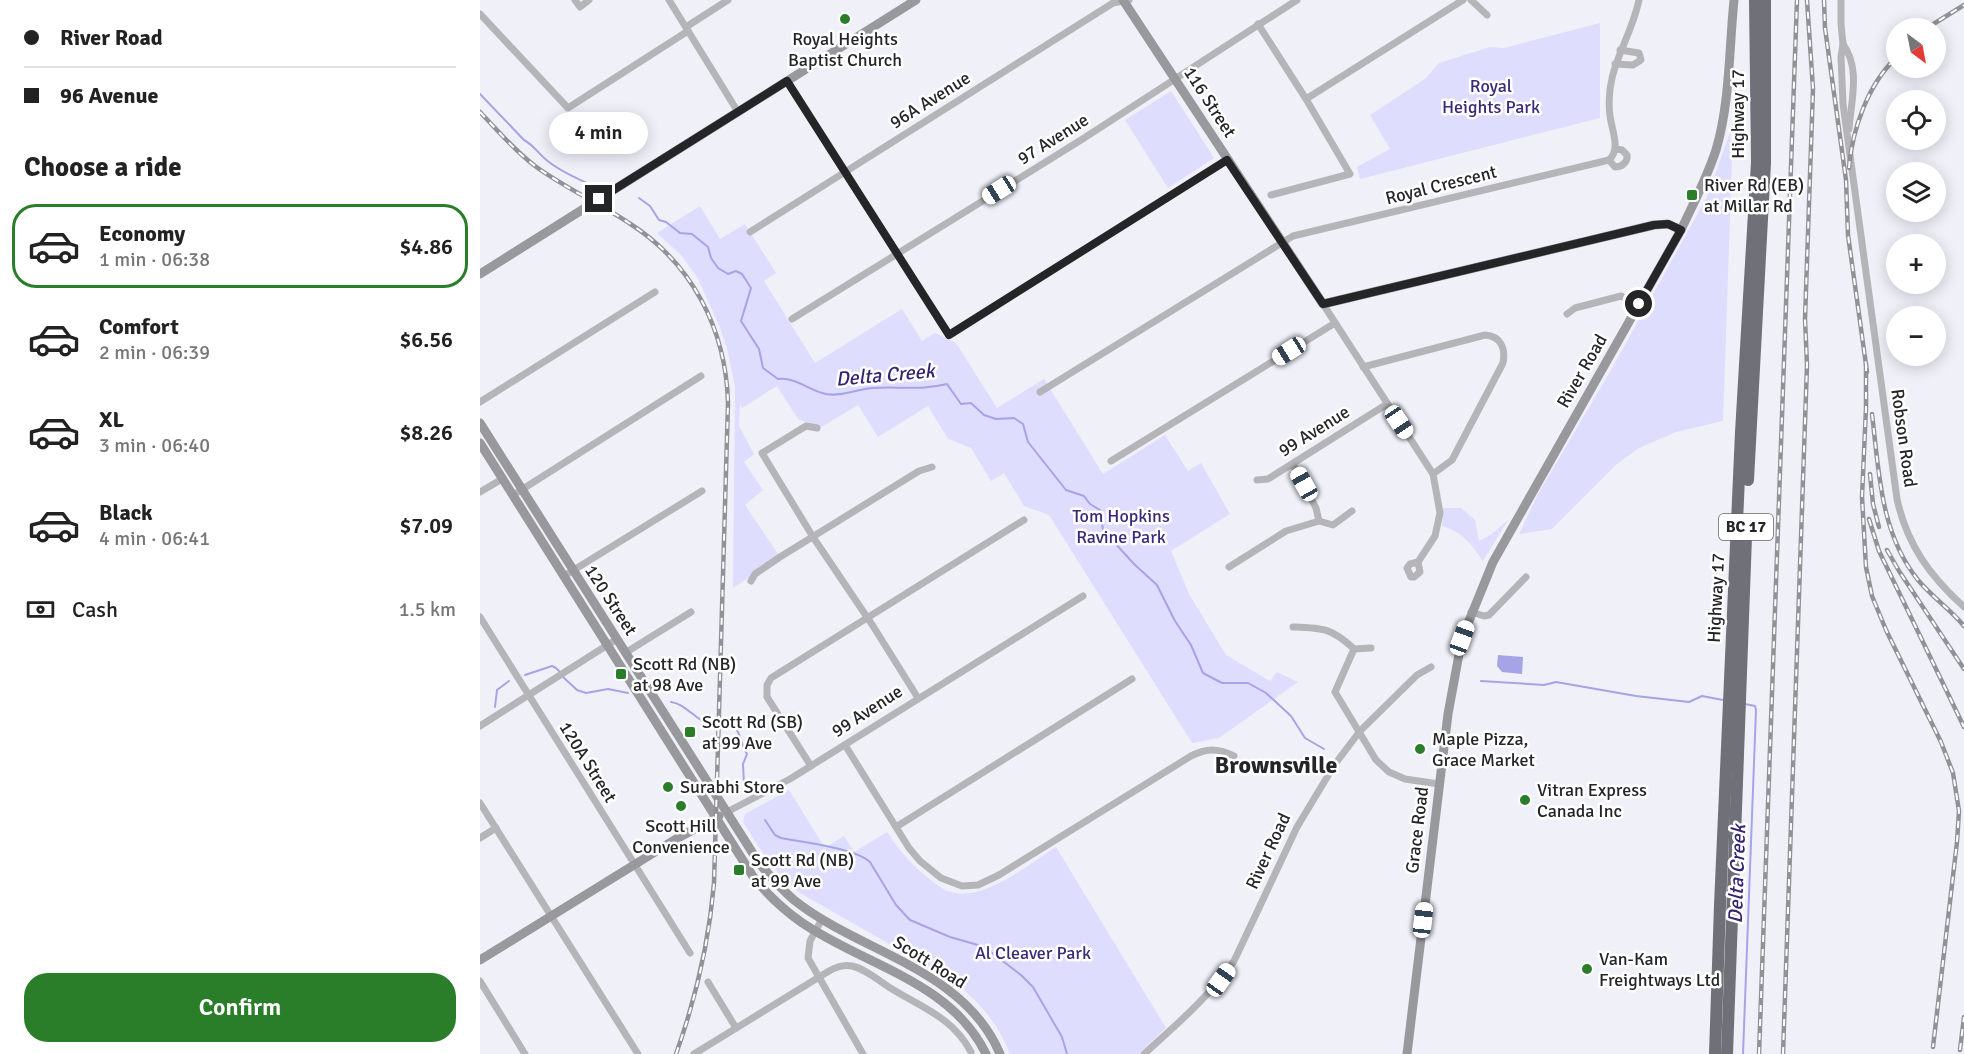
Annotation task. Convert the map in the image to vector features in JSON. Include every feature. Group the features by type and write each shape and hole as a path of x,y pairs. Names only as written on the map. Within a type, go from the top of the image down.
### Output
{"highway":[{"name":"Highway 17","path":"1718,1054 1720,905 1756,162 1755,0"},
{"name":"Highway 17","path":"1718,1054 1765,173 1765,0"}],"street":[{"path":"575,0 580,7 589,0"},
{"path":"669,0 738,112"},
{"path":"480,14 568,108 728,0"},
{"path":"480,274 916,0"},
{"name":"116 Street","path":"1125,0 1433,474 1440,513 1435,536 1418,562"},
{"name":"96A Avenue","path":"750,232 1113,3 1125,0"},
{"name":"97 Avenue","path":"792,319 1081,140 1297,0"},
{"path":"1306,99 1463,0"},
{"path":"1471,0 1487,15"},
{"name":"Royal Crescent","path":"1040,393 1293,236 1609,160 1615,167 1624,164 1627,155 1622,150 1616,149 1609,86 1620,50 1632,26 1639,0"},
{"name":"River Road","path":"1471,612 1493,562 1681,230 1704,182 1719,138 1734,0"},
{"name":"Robson Road","path":"1840,0 1843,44 1842,80 1848,145 1900,512 1911,542 1934,578 1964,607"},
{"path":"1258,24 1350,174 1271,195"},
{"name":"Robson Road","path":"1843,44 1850,53 1854,76 1848,145"},
{"path":"1615,64 1633,65 1641,60 1639,53 1620,50"},
{"path":"787,81 949,335 1227,160"},
{"path":"1609,160 1616,149"},
{"path":"1323,304 1654,225 1668,224 1681,230"},
{"path":"480,402 655,292"},
{"path":"1567,314 1575,308 1621,296 1639,304"},
{"path":"1111,461 1335,323"},
{"path":"1363,367 1485,335 1499,340 1504,353 1503,363 1452,460 1433,474"},
{"path":"513,495 701,376"},
{"name":"99 Avenue","path":"1257,480 1268,479 1387,404"},
{"name":"120 Street","path":"480,423 744,863 764,889 787,911 815,931"},
{"path":"817,428 806,426 762,453 813,537 918,698"},
{"name":"120 Street","path":"480,443 513,495 569,573"},
{"path":"1293,464 1316,508 1319,521"},
{"path":"751,581 755,574 813,537 919,471 932,467"},
{"path":"480,492 502,478"},
{"path":"569,573 702,492"},
{"path":"1229,567 1286,531 1319,521 1332,525 1352,511"},
{"path":"811,766 766,693 767,685 775,675 1024,520"},
{"path":"1471,612 1484,616 1489,615 1526,577"},
{"name":"99 Avenue","path":"480,960 676,839 784,783 1083,596"},
{"path":"625,653 691,612"},
{"name":"Grace Road","path":"1407,1054 1448,714 1462,638 1471,612"},
{"name":"120A Street","path":"480,618 690,953"},
{"path":"1293,627 1320,628 1339,635 1354,649 1371,648"},
{"path":"480,726 612,642"},
{"name":"120 Street","path":"612,642 625,653 759,863 795,900 822,919"},
{"path":"1354,649 1335,692 1376,760 1389,772 1405,779 1439,784"},
{"name":"River Road","path":"1144,1054 1200,1003 1221,980 1234,961 1306,809 1335,764 1360,732 1417,675 1431,667"},
{"path":"896,827 1132,678"},
{"path":"845,745 918,859 952,883 967,886 991,880 1198,753 1215,749 1234,756"},
{"path":"480,803 638,1054"},
{"path":"480,838 496,828"},
{"path":"822,919 810,941 808,953 810,964 860,1053"},
{"name":"Scott Road","path":"822,919 948,989 978,1017 1000,1054"},
{"name":"Scott Road","path":"815,931 941,1000 968,1024 986,1054"},
{"path":"694,1054 842,965 857,967 939,1016 963,1040 971,1052"},
{"path":"480,981 525,1054"},
{"path":"708,982 736,1028"}],"green space":[{"name":"Royal Heights Park","path":"1600,23 1600,118 1360,179 1357,167 1390,149 1370,115 1425,79 1439,63 1490,47 1504,48"},
{"path":"1171,91 1214,158 1168,188 1125,120"},
{"path":"1730,132 1732,160 1723,421 1676,432 1639,448 1617,464 1552,529 1519,534 1538,494 1611,370 1708,195"},
{"name":"Tom Hopkins Ravine Park","path":"700,206 720,239 745,224 776,273 764,281 815,363 902,309 922,341 935,333 956,343 997,408 1044,379 1103,474 1165,435 1188,471 1201,463 1230,514 1171,551 1189,594 1226,655 1270,681 1277,672 1298,682 1219,738 1192,743 1049,515 1024,506 1004,473 991,481 971,448 948,439 928,406 878,437 858,405 820,428 798,419 777,386 742,408 740,404 739,426 754,454 744,462 763,490 745,505 780,557 733,588 735,387 727,348 697,277 681,255 657,233"},
{"path":"1443,508 1461,508 1475,520 1479,541 1492,534 1508,520 1483,561 1466,539 1442,526"},
{"name":"Al Cleaver Park","path":"789,790 825,848 844,836 854,852 887,832 916,867 936,884 951,892 964,894 991,887 1056,847 1166,1028 1138,1054 1010,1054 993,1021 949,978 800,893 768,861 743,822 745,814"}],"shaded area":[{"path":"1498,655 1523,657 1522,674 1502,672 1497,666"}],"waterway":[{"name":"Delta Creek","path":"480,94 524,140 554,166 596,187"},
{"name":"Delta Creek","path":"639,198 650,206 659,220 666,222 680,233 692,234 708,247 711,258 718,268 728,274 736,271 742,274 751,288 741,321 759,349 763,368 778,379 791,380 832,395 873,388 918,388 947,384 961,404 971,403 984,415 996,419 1014,418 1023,424 1028,442 1066,490 1084,496 1090,504 1100,510 1103,530 1157,585 1175,621 1191,645 1203,673 1222,683 1248,683 1266,693 1291,716 1305,738 1324,749"},
{"path":"525,675 552,666 560,672"},
{"path":"563,677 577,690 586,693 608,689 628,693"},
{"path":"495,707 497,690 509,681"},
{"name":"Delta Creek","path":"1481,681 1544,685 1556,682 1636,696 1689,702 1702,696 1723,700"},
{"path":"671,702 709,724"},
{"name":"Delta Creek","path":"1743,1054 1756,710 1755,706 1745,704"},
{"path":"729,727 736,728 747,754 743,764 744,784"},
{"path":"765,820 775,835 781,838 828,846 863,857 870,862 896,905 910,920 950,937 978,945 1021,975 1033,987 1062,1037 1067,1054"}],"railway":[{"path":"1759,1054 1797,0"},
{"path":"1783,1054 1807,365 1805,319 1813,89 1807,0"},
{"path":"1824,0 1825,28 1846,180 1848,235 1867,372"},
{"path":"1943,18 1964,5"},
{"path":"1849,168 1854,138 1863,108 1886,69"},
{"path":"480,112 535,166 629,223 671,258 701,300 721,349 728,403 714,883 701,970 676,1054"},
{"path":"1866,364 1862,497 1866,567 1872,596 1886,630 1941,742 1953,773 1959,811 1933,1047"},
{"path":"1872,414 1883,501 1896,542 1905,562 1918,580 1964,626"},
{"path":"1870,474 1873,504 1879,527"},
{"path":"1869,519 1879,551 1964,727"},
{"path":"1887,550 1964,669"},
{"path":"1960,1050 1964,1017"}],"place":[{"name":"Royal Heights Baptist Church","path":"845,19"},
{"name":"River Rd (EB) at Millar Rd","path":"1692,195"},
{"name":"Scott Rd (NB) at 98 Ave","path":"621,674"},
{"name":"Scott Rd (SB) at 99 Ave","path":"690,732"},
{"name":"Maple Pizza, Grace Market","path":"1420,749"},
{"name":"Surabhi Store","path":"668,787"},
{"name":"Vitran Express Canada Inc","path":"1525,800"},
{"name":"Scott Hill Convenience","path":"681,806"},
{"name":"Scott Rd (NB) at 99 Ave","path":"739,870"},
{"name":"Van-Kam Freightways Ltd","path":"1587,969"}],"district":[{"name":"Brownsville","path":"1276,765"}],"route":[{"path":"599,199 787,81 949,335 1227,160 1323,304 1654,225 1668,224 1681,230 1639,304"}]}
